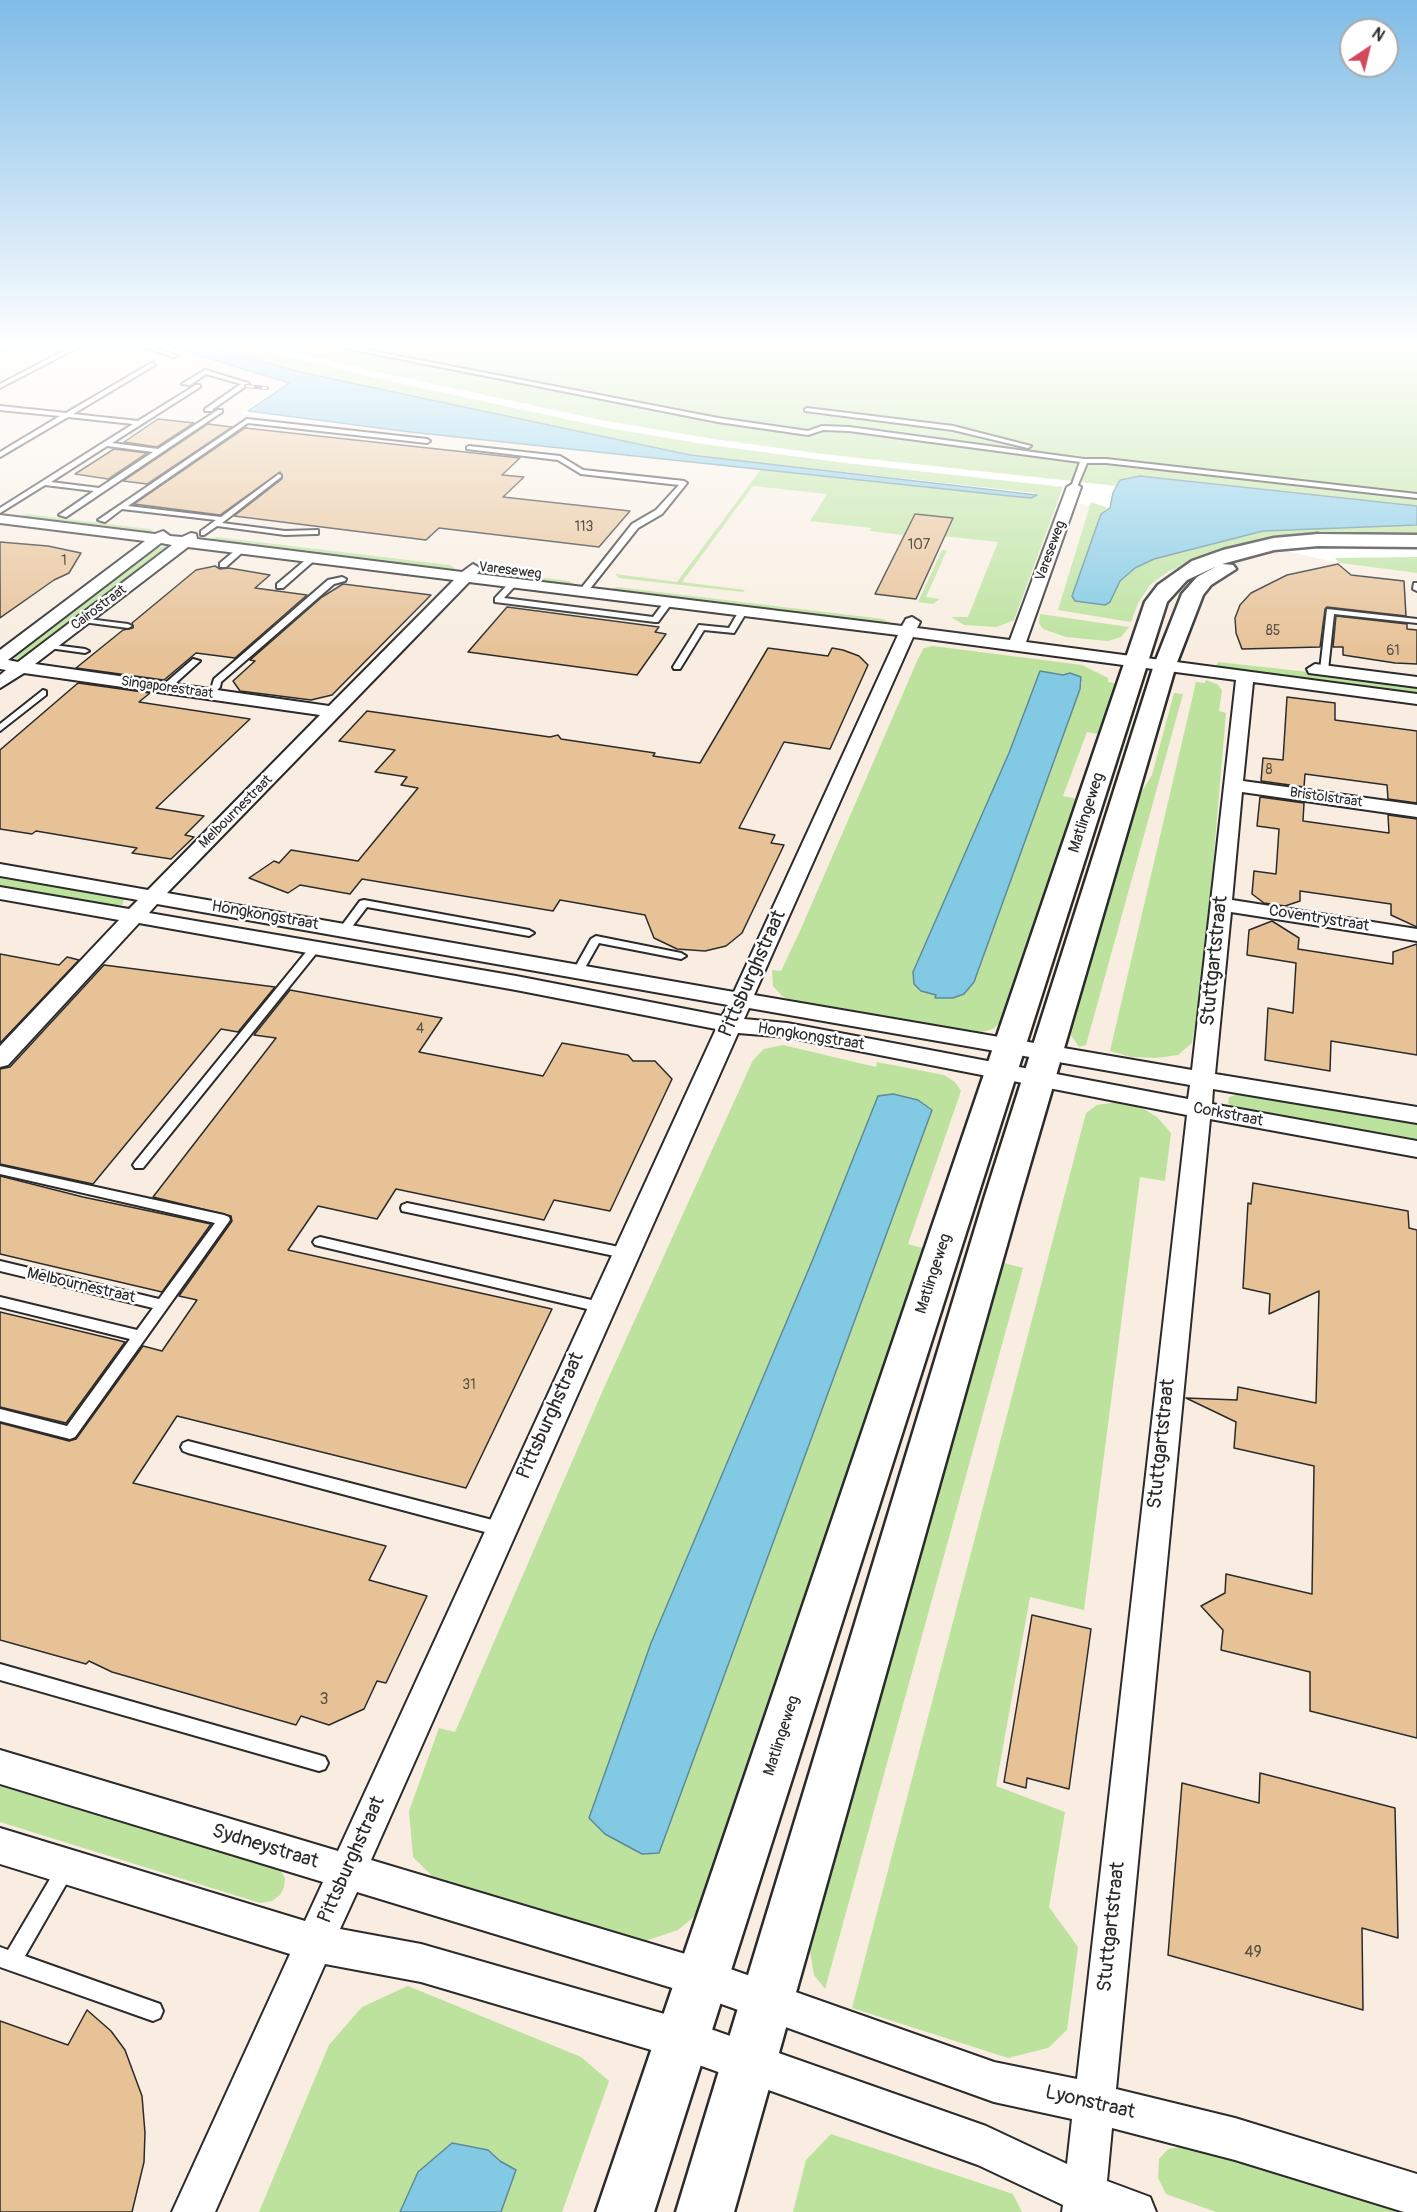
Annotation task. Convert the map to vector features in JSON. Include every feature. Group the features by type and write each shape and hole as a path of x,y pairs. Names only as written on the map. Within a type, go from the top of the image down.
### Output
{"main road":[{"name":"Matlingeweg","path":"705,2212 767,2003 1024,1063 1092,801 1136,655 1156,602 1165,589 1199,565 1230,554 1274,544 1318,540 1417,541"},
{"name":"Matlingeweg","path":"625,2212 702,1978 1167,658 1193,594 1204,581 1222,570 1285,553 1324,549 1417,550"}],"street":[{"name":"Vareseweg","path":"1018,641 1074,487"},
{"name":"Vareseweg","path":"2,515 158,539 312,559 470,572 513,584 587,587 668,603 742,613 909,627"},
{"name":"Vareseweg","path":"2,515 63,515 171,529 210,527 470,572 1136,655 1324,670 1417,682"},
{"name":"Cairostraat","path":"0,683 184,542 210,527"},
{"name":"Cairostraat","path":"0,658 171,529"},
{"name":"Melbournestraat","path":"0,1060 153,896 470,572"},
{"name":"Pittsburghstraat","path":"193,2212 624,1253 736,1012 909,627"},
{"name":"Vareseweg","path":"1167,658 1245,676 1417,699"},
{"name":"Singaporestraat","path":"0,664 334,712"},
{"name":"Stuttgartstraat","path":"1084,2203 1199,1094 1235,785 1245,676"},
{"name":"Bristolstraat","path":"1235,785 1417,811"},
{"name":"Hongkongstraat","path":"0,870 578,971 736,1012 787,1030 1024,1063"},
{"name":"Hongkongstraat","path":"0,892 516,983 736,1012"},
{"name":"Coventrystraat","path":"1221,904 1417,935"},
{"path":"516,983 530,963"},
{"name":"Corkstraat","path":"1024,1063 1199,1094 1417,1149"},
{"name":"Corkstraat","path":"1199,1094 1261,1088 1417,1115"},
{"name":"Sydneystraat","path":"0,1767 702,1978"},
{"path":"0,1846 315,1943 421,1963 682,2039 749,2064 815,2084 986,2147 1084,2203 1136,2212"},
{"name":"Lyonstraat","path":"702,1978 994,2082 1093,2103 1235,2139 1417,2195"}],"lane":[{"path":"0,455 15,446"},
{"path":"2,515 43,483 101,446"},
{"path":"122,446 160,451"},
{"path":"63,515 167,446"},
{"path":"102,520 211,446"},
{"path":"976,446 1084,461 1417,496"},
{"path":"1026,446 1084,461"},
{"path":"469,448 560,458 581,472 684,483 659,512 636,526 587,587"},
{"name":"Vareseweg","path":"1074,487 1084,461"},
{"path":"210,527 279,476"},
{"path":"43,483 101,490"},
{"path":"122,507 210,527 285,533 315,532"},
{"path":"222,565 241,550"},
{"path":"280,586 312,559"},
{"path":"209,694 216,687 217,681 331,582 342,579"},
{"path":"513,584 498,600 655,620 668,603"},
{"path":"1324,670 1330,611 1417,621"},
{"path":"676,668 702,627 731,631 742,613"},
{"path":"83,620 128,626"},
{"path":"49,646 85,651"},
{"path":"165,688 196,661"},
{"path":"0,728 43,693"},
{"path":"344,930 364,903 530,933"},
{"path":"578,971 596,939 681,956"},
{"path":"139,1165 315,948"},
{"name":"Melbournestraat","path":"0,1170 224,1220 70,1433 0,1415"},
{"path":"407,1208 624,1253"},
{"path":"320,1242 600,1307"},
{"name":"Melbournestraat","path":"0,1266 162,1305"},
{"name":"Melbournestraat","path":"0,1302 140,1336"},
{"path":"188,1447 500,1528"},
{"path":"0,1672 318,1763"},
{"path":"66,1867 6,1959 153,2011"}],"shaded area":[{"path":"0,446 542,446 1083,504 1339,563 1417,573 1417,2212 0,2212"}],"green space":[{"path":"649,446 720,446 845,463 1063,487 1014,620 997,627 964,625 951,617 968,617 998,542 913,533 910,538 870,531 871,528 810,521 827,494 753,486 682,582 745,590 743,592 619,578 615,574 677,582 761,469 1031,498 1035,493 690,455"},
{"path":"766,446 1417,446 1417,506 1140,476 1120,480 1117,486"},
{"path":"1091,502 1111,509 1075,601 1094,604 1110,602 1120,581 1135,568 1154,559 1263,531 1417,525 1417,538 1335,536 1201,559 1169,571 1150,585 1138,603 1131,622 1058,610"},
{"path":"27,514 153,530 147,534 15,518"},
{"path":"216,537 450,565 456,569 452,571 205,541"},
{"path":"165,546 170,548 22,659 11,658 157,548"},
{"path":"942,550 947,550 926,597 940,599 933,604 918,602"},
{"path":"1417,557 1417,573 1339,563 1335,558"},
{"path":"498,572 569,581 575,584 570,586 488,576"},
{"path":"617,587 883,619 891,623 888,626 608,590"},
{"path":"1040,614 1129,627 1121,637 1108,641 1066,637 1043,629 1039,623"},
{"path":"933,646 1082,665 1108,678 1108,682 1121,684 1109,720 1097,734 1087,732 1063,796 1083,800 1002,1021 993,1029 974,1034 797,1004 782,996 773,986 772,970 781,971 800,931 924,648","holes":["1040,671 1064,675 1069,673 1082,682 1080,689 974,982 941,999 935,998 936,995 921,991 914,984 913,971 1009,753"]},
{"path":"1218,662 1417,684 1417,693 1216,667"},
{"path":"1206,680 1217,684 1222,690 1219,711 1226,713 1205,958 1192,1043 1178,1055 1156,1058 1131,1057 1110,1051 1196,682 1205,683"},
{"path":"1174,693 1183,694 1086,1045 1079,1047 1069,1032 1068,1023 1134,804 1152,775"},
{"path":"0,875 123,896 124,900 122,905 113,907 0,887"},
{"path":"783,1045 876,1067 877,1062 944,1075 955,1082 961,1091 908,1244 930,1250 713,1890 696,1915 678,1930 636,1944 458,1888 434,1878 413,1857 409,1811 439,1728 455,1732 603,1390 753,1060 764,1049","holes":["893,1094 918,1100 932,1109 659,1852 642,1854 651,1643 813,1259"]},
{"path":"1243,1093 1417,1123 1417,1142 1233,1108 1228,1103 1229,1097"},
{"path":"1117,1102 1142,1108 1157,1117 1171,1133 1165,1181 1140,1177 1084,1610 1030,1597 996,1786 1065,1812 1049,1907 1078,1947 1067,2030 1048,2048 1008,2058 852,2008 1086,1113 1097,1105"},
{"path":"1000,1262 1023,1268 825,1989 814,1975 809,1946"},
{"path":"0,1783 280,1870 285,1878 284,1887 280,1895 272,1901 260,1903 0,1822"},
{"path":"408,1986 581,2057 609,2081 562,2212 501,2212 516,2170 500,2161 488,2150 418,2172 400,2212 259,2212 329,2045 362,2007"},
{"path":"831,2134 1013,2194 1022,2212 793,2212 806,2160"},
{"path":"1185,2146 1401,2212 1216,2212 1166,2194 1158,2178 1159,2159 1168,2149"}],"water":[{"path":"543,446 649,446 690,455 1037,495 1031,498"},
{"path":"1140,476 1417,506 1417,525 1263,531 1154,559 1135,568 1120,581 1110,602 1105,605 1075,601 1072,596 1101,514 1110,508 1113,493 1120,480"},
{"path":"1040,671 1063,675 1070,673 1081,677 1080,689 974,982 964,994 953,998 935,998 936,995 921,991 914,984 913,972 1009,753"},
{"path":"893,1094 918,1100 932,1110 659,1853 642,1854 605,1834 589,1818 651,1643 813,1259 878,1096"},
{"path":"452,2143 488,2150 500,2161 516,2170 501,2212 400,2212 418,2172"}],"building":[{"path":"175,446 203,446 147,484 123,481"},
{"path":"218,446 412,446 520,458 502,475 524,477 503,497 630,511 599,547 439,528 426,540 234,516 282,479 280,472 220,515 134,504"},
{"path":"114,449 147,453 108,479 75,474"},
{"path":"915,514 953,518 916,599 875,594"},
{"path":"0,542 48,546 81,553 69,573 54,580 0,618"},
{"path":"1338,564 1351,575 1404,581 1406,616 1327,607 1320,647 1242,649 1236,633 1235,618 1240,605 1251,593 1287,575"},
{"path":"215,566 220,569 229,568 270,575 255,588 307,595 235,658 196,653 164,680 76,668 123,630 133,628 132,623 196,570"},
{"path":"343,584 431,595 332,695 311,700 240,691 233,681 255,661 250,660 322,597"},
{"path":"507,607 659,627 655,632 666,634 637,675 468,652"},
{"path":"1336,616 1407,624 1407,629 1417,630 1417,664 1343,655 1343,647 1333,647"},
{"path":"768,648 828,656 832,648 859,656 868,665 830,749 784,742 739,828 775,835 771,843 784,845 742,933 726,946 705,951 677,949 654,938 645,915 560,900 553,911 362,879 350,894 300,885 288,893 249,878 274,861 279,863 291,850 358,861 418,788 401,785 407,777 375,772 395,750 339,741 367,711 550,737 558,735 561,739 655,753 653,756 700,763"},
{"path":"78,683 150,693 139,702 250,719 156,808 204,816 185,835 194,837 171,859 132,853 137,848 36,831 32,834 0,829 0,750"},
{"path":"1287,697 1335,703 1335,720 1417,731 1417,803 1388,799 1387,785 1305,774 1304,787 1261,781 1263,758 1283,760"},
{"path":"1260,797 1304,803 1303,821 1389,833 1388,815 1417,819 1417,927 1391,915 1391,904 1300,891 1300,901 1285,906 1264,903 1252,894 1254,871 1276,874 1279,829 1257,826"},
{"path":"1272,921 1299,938 1298,949 1393,964 1393,952 1417,944 1417,1055 1331,1041 1330,1071 1265,1060 1268,1008 1293,1013 1296,963 1247,955 1249,930"},
{"path":"0,954 59,965 67,957 79,960 0,1043"},
{"path":"104,965 275,987 238,1032 221,1029 93,1184 0,1164 0,1069 10,1067"},
{"path":"290,990 442,1018 419,1052 543,1076 562,1043 628,1055 633,1061 655,1061 672,1079 610,1211 554,1200 544,1220 396,1189 377,1219 318,1206 288,1250 552,1309 466,1488 177,1416 133,1483 386,1546 369,1580 427,1596 386,1683 377,1681 364,1709 329,1725 301,1716 296,1725 112,1672 89,1661 86,1664 0,1640 0,1423 69,1441 76,1439 143,1346 162,1351 197,1300 179,1296 232,1221 231,1216 153,1197 276,1038 254,1035"},
{"path":"0,1176 83,1197 211,1224 162,1292 0,1254"},
{"path":"1253,1183 1408,1211 1409,1228 1417,1230 1417,1738 1310,1711 1310,1672 1221,1650 1223,1630 1201,1606 1225,1593 1226,1574 1312,1594 1314,1466 1234,1448 1236,1422 1186,1398 1237,1400 1238,1387 1316,1403 1319,1291 1269,1314 1270,1294 1243,1288 1248,1203 1251,1204"},
{"path":"0,1312 125,1342 66,1423 0,1407"},
{"path":"1032,1615 1091,1629 1069,1789 1027,1778 1026,1788 1004,1782"},
{"path":"1260,1773 1395,1808 1398,1938 1362,1928 1363,2010 1168,1955 1182,1783 1259,1803"},
{"path":"87,2010 111,2031 125,2050 142,2096 145,2133 144,2162 132,2212 0,2212 0,2021 68,2045"}]}
